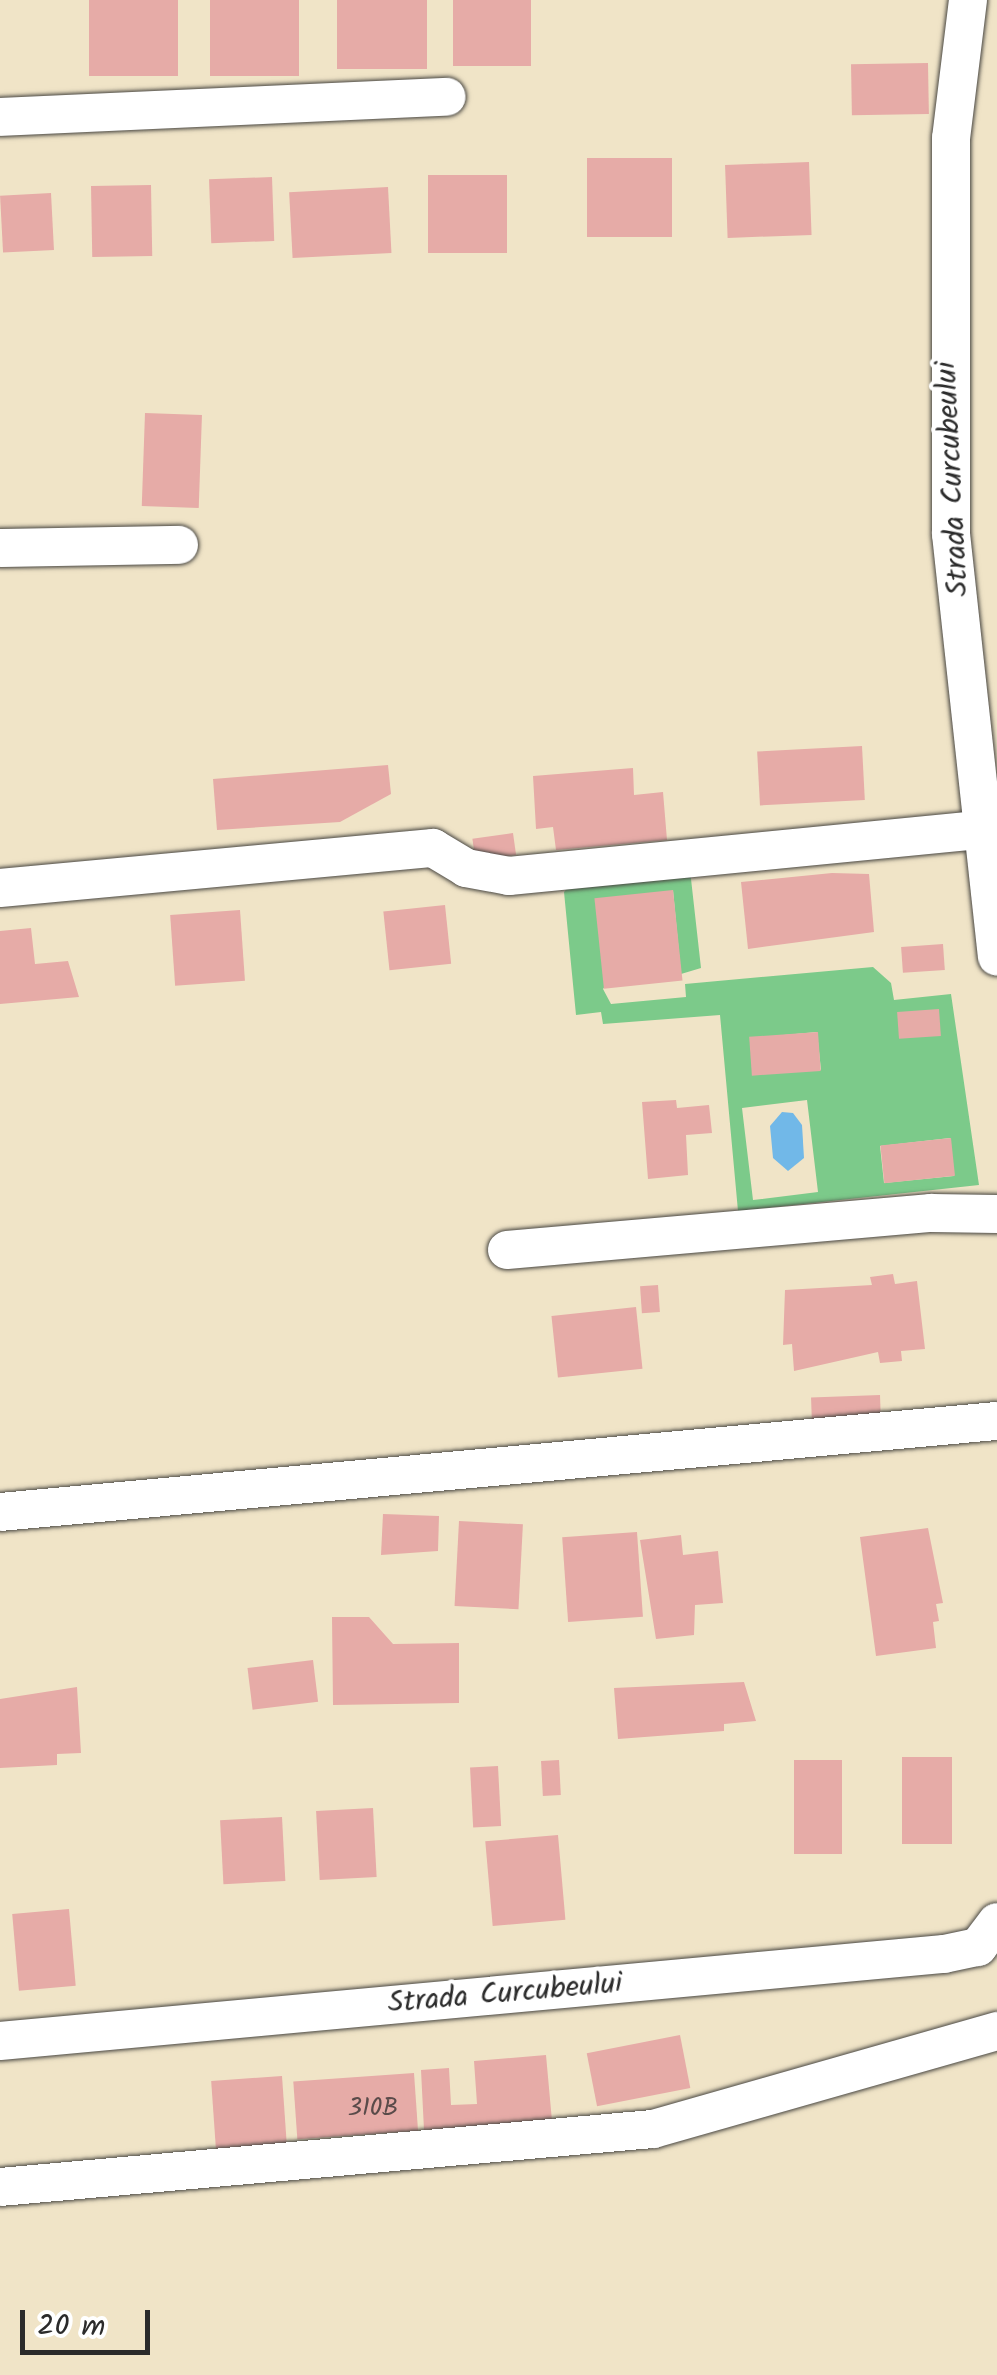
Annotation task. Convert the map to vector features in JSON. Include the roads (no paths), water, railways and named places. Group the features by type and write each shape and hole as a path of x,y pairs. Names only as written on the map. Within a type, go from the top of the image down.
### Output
{"street":[{"name":"Strada Curcubeului","path":"968,0 951,138 946,328 951,534 997,957"},
{"path":"0,116 447,97"},
{"path":"0,548 179,545"},
{"path":"0,888 433,848 466,868 509,876 981,830"},
{"path":"507,1250 931,1213 997,1214"},
{"path":"0,1512 997,1422"},
{"name":"Strada Curcubeului","path":"0,2041 944,1954 978,1947 997,1922"},
{"path":"0,2187 621,2134 997,2030"}],"water":[{"path":"782,1112 793,1113 802,1125 804,1158 788,1171 773,1158 770,1126"}]}
